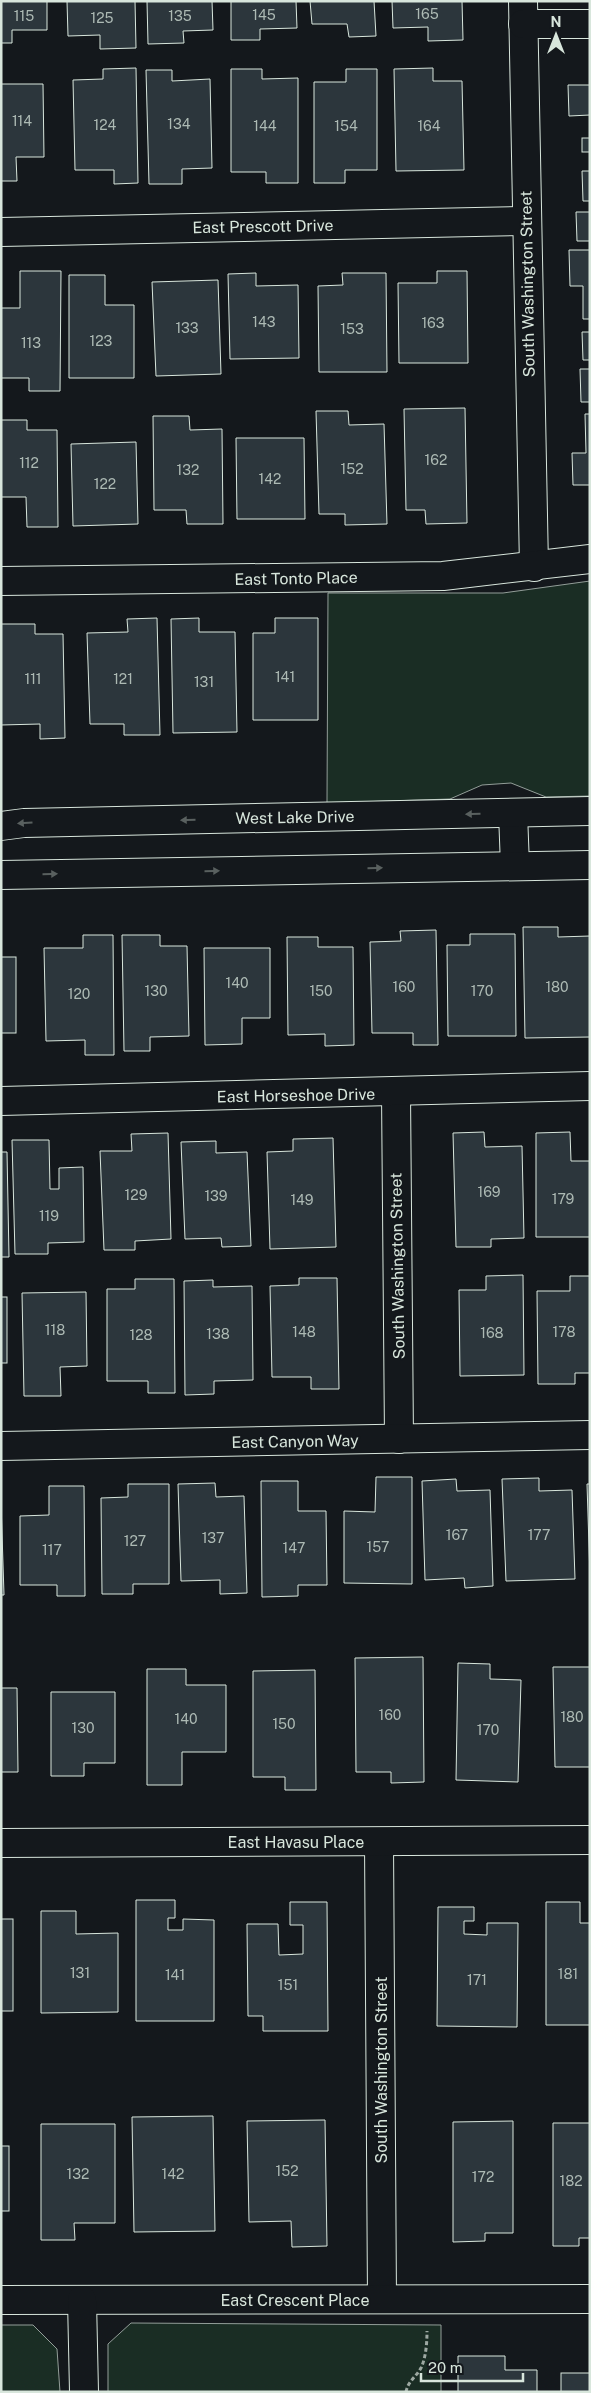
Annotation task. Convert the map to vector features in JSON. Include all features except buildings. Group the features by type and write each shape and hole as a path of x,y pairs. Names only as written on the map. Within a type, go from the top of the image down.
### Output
{"street":[{"path":"522,13 590,24"},
{"name":"South Washington Street","path":"522,13 525,221 534,567"},
{"name":"East Prescott Drive","path":"1,232 525,221"},
{"name":"East Tonto Place","path":"1,581 443,576 534,567 590,559"},
{"name":"West Lake Drive","path":"1,826 24,823 590,811"},
{"path":"513,813 515,866"},
{"path":"1,875 590,864"},
{"name":"East Horseshoe Drive","path":"1,1101 590,1086"},
{"name":"South Washington Street","path":"396,1092 399,1439"},
{"name":"East Canyon Way","path":"1,1446 590,1436"},
{"name":"East Havasu Place","path":"1,1843 590,1840"},
{"name":"South Washington Street","path":"379,1842 382,2299"},
{"name":"East Crescent Place","path":"1,2300 590,2299"},
{"path":"82,2300 84,2392"}],"path":[{"path":"406,2392 408,2382 420,2368 427,2345 427,2326"}],"green space":[{"path":"590,581 590,796 546,797 511,783 482,785 450,799 327,803 328,593 503,593"},
{"path":"131,2323 441,2325 441,2392 108,2392 108,2344"},
{"path":"1,2325 33,2325 57,2349 60,2392 1,2392"}]}
